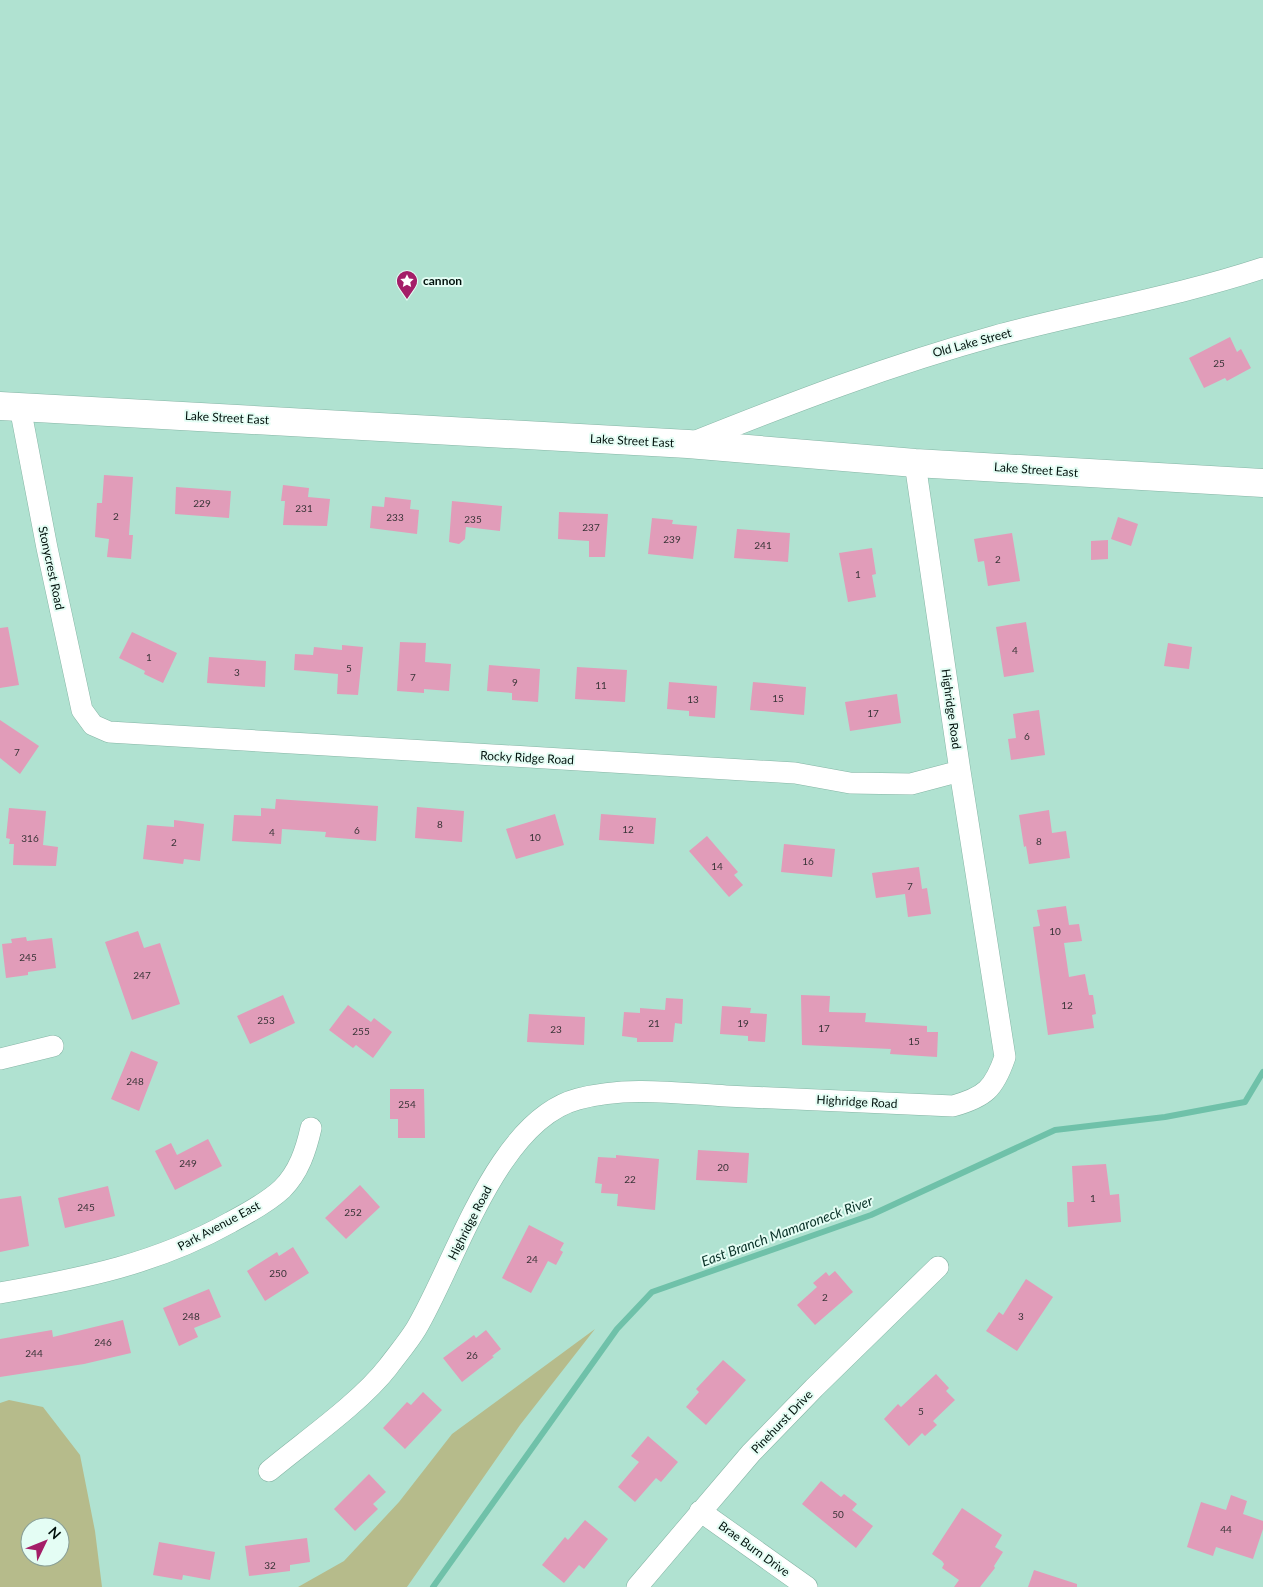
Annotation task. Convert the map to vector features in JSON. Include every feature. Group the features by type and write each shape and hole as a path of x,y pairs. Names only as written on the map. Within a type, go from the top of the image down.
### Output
{"main road":[{"name":"Lake Street East","path":"10,406 688,444 915,462 1263,483"}],"street":[{"name":"Old Lake Street","path":"688,444 806,396 934,353 1064,319 1180,294 1263,268"},
{"name":"Stonycrest Road","path":"10,406 47,548 82,710 93,725"},
{"name":"Highridge Road","path":"269,1471 356,1399 386,1370 416,1329 491,1181 515,1142 535,1122 555,1108 578,1099 637,1092 952,1106 974,1100 998,1080 1005,1057 960,771 915,462"},
{"name":"Rocky Ridge Road","path":"93,725 109,732 795,774 850,783 911,784 960,771"},
{"path":"0,1059 53,1046"},
{"name":"Park Avenue East","path":"0,1293 111,1271 180,1248 207,1235 242,1216 282,1189 302,1161 311,1128"},
{"name":"Pinehurst Drive","path":"637,1587 700,1510 751,1453 814,1388 938,1268"},
{"name":"Brae Burn Drive","path":"700,1510 807,1587"}],"green space":[{"path":"595,1329 520,1425 407,1587 298,1587 344,1561 399,1502 452,1434"},
{"path":"9,1400 43,1407 80,1455 95,1531 102,1587 0,1587 0,1403"}],"building":[{"path":"1230,337 1237,352 1241,349 1251,368 1227,381 1225,378 1204,388 1189,358"},
{"path":"104,475 133,477 129,535 133,535 131,559 107,557 109,539 95,537 97,503 102,503"},
{"path":"283,485 309,488 308,497 330,499 327,526 283,525 285,501 281,501"},
{"path":"176,487 231,491 229,518 175,514"},
{"path":"385,497 411,500 410,509 419,510 417,534 370,528 372,506 384,507"},
{"path":"452,501 502,506 500,531 466,527 465,539 459,544 449,542"},
{"path":"559,512 608,514 605,557 589,557 589,541 558,539"},
{"path":"1118,517 1138,524 1131,546 1111,539"},
{"path":"652,518 673,520 672,524 697,526 693,559 648,554"},
{"path":"737,529 790,533 788,562 734,558"},
{"path":"1012,533 1020,581 988,586 984,561 978,562 974,539"},
{"path":"1108,540 1108,559 1091,560 1091,541"},
{"path":"872,548 876,574 872,575 876,597 848,602 839,553"},
{"path":"1026,622 1034,672 1004,677 996,627"},
{"path":"8,627 19,685 0,688 0,628"},
{"path":"132,632 177,653 163,683 144,674 145,671 119,658"},
{"path":"400,642 426,643 425,662 451,664 449,691 424,689 424,693 397,691"},
{"path":"1168,643 1192,647 1189,669 1164,666"},
{"path":"342,645 363,647 358,695 337,694 338,674 294,670 295,654 313,655 314,647 342,650"},
{"path":"209,657 266,661 265,687 207,683"},
{"path":"489,665 540,669 538,702 512,700 512,693 487,691"},
{"path":"577,667 627,670 625,702 575,699"},
{"path":"669,682 717,686 715,718 689,716 689,711 667,709"},
{"path":"753,682 806,687 804,715 750,710"},
{"path":"897,694 901,723 850,731 845,702"},
{"path":"1039,710 1045,755 1011,760 1008,739 1016,738 1013,714"},
{"path":"0,720 39,746 20,774 0,758"},
{"path":"276,799 378,806 376,841 325,837 326,832 282,829 281,844 232,841 234,815 261,816 261,808 275,809"},
{"path":"417,807 464,811 462,842 415,838"},
{"path":"9,808 46,811 43,845 58,847 56,866 13,865 14,844 9,844 10,839 6,838"},
{"path":"1049,810 1052,833 1066,831 1070,858 1029,864 1019,815"},
{"path":"555,814 564,845 516,859 506,829"},
{"path":"601,814 656,818 654,844 599,840"},
{"path":"174,820 204,824 200,861 184,859 183,864 143,859 147,825 174,827"},
{"path":"707,836 738,872 734,875 743,885 729,897 689,851"},
{"path":"784,844 835,849 832,877 781,872"},
{"path":"919,867 922,889 927,888 931,914 908,917 905,894 876,898 872,873"},
{"path":"1066,906 1069,925 1079,924 1082,941 1064,943 1069,977 1085,974 1089,995 1093,995 1096,1014 1092,1015 1094,1028 1048,1035 1033,927 1040,926 1037,910"},
{"path":"138,931 144,948 160,943 180,1004 132,1020 105,942"},
{"path":"26,937 27,941 52,938 56,968 28,972 28,975 6,978 2,944 12,943 11,939"},
{"path":"283,995 295,1023 250,1044 237,1016"},
{"path":"801,995 830,996 829,1012 866,1013 865,1022 927,1026 927,1032 938,1032 937,1057 890,1054 891,1049 802,1045"},
{"path":"666,998 683,999 682,1024 675,1023 673,1042 637,1042 637,1038 622,1036 624,1012 640,1013 640,1008 665,1010"},
{"path":"348,1005 371,1022 374,1018 392,1032 373,1058 356,1045 353,1048 329,1030"},
{"path":"722,1006 751,1008 750,1013 767,1014 765,1042 748,1041 748,1036 720,1034"},
{"path":"529,1014 585,1017 584,1045 527,1042"},
{"path":"131,1051 158,1062 139,1111 111,1099"},
{"path":"390,1089 424,1089 425,1138 398,1138 398,1119 390,1119"},
{"path":"208,1139 222,1166 175,1190 155,1151 171,1143 177,1155"},
{"path":"698,1150 749,1153 747,1183 696,1180"},
{"path":"616,1155 659,1159 655,1210 617,1206 618,1194 601,1193 602,1184 595,1183 598,1157 616,1158"},
{"path":"1106,1164 1110,1195 1119,1194 1121,1222 1068,1227 1067,1202 1074,1202 1072,1166"},
{"path":"360,1185 380,1207 346,1239 325,1218"},
{"path":"108,1186 115,1216 65,1228 58,1198"},
{"path":"21,1196 29,1246 0,1252 0,1199"},
{"path":"529,1225 564,1243 560,1250 563,1252 556,1265 548,1261 531,1293 502,1278"},
{"path":"293,1247 309,1273 265,1301 247,1271 277,1252 279,1256"},
{"path":"835,1271 853,1292 815,1325 797,1305 817,1287 813,1283 826,1272 829,1276"},
{"path":"1026,1279 1053,1297 1017,1351 986,1331 999,1312 1003,1315"},
{"path":"209,1289 221,1317 194,1328 198,1337 179,1346 163,1308"},
{"path":"123,1320 131,1353 84,1364 0,1377 0,1339 52,1330 53,1337"},
{"path":"486,1330 501,1349 492,1356 494,1357 462,1382 443,1358 474,1335 476,1338"},
{"path":"723,1360 746,1380 706,1425 686,1407 699,1392 696,1389"},
{"path":"936,1374 949,1388 946,1391 955,1400 933,1421 937,1425 925,1436 922,1433 909,1446 884,1419 898,1404 901,1407"},
{"path":"423,1392 442,1410 405,1449 383,1428 407,1402 411,1405"},
{"path":"648,1436 678,1462 661,1482 656,1478 635,1502 618,1487 639,1462 631,1456"},
{"path":"369,1474 386,1492 373,1504 378,1509 355,1531 334,1509"},
{"path":"821,1481 841,1497 844,1494 857,1504 852,1510 873,1526 856,1548 802,1504"},
{"path":"1231,1495 1247,1501 1243,1514 1263,1521 1263,1529 1253,1559 1216,1547 1213,1556 1187,1547 1201,1502 1226,1510"},
{"path":"962,1508 1002,1535 995,1547 1003,1552 994,1566 995,1568 980,1587 954,1587 959,1580 942,1568 944,1564 942,1561 932,1554"},
{"path":"585,1520 608,1539 584,1569 579,1565 564,1583 542,1565 565,1537 568,1540"},
{"path":"307,1538 310,1562 290,1565 290,1571 249,1576 245,1546"},
{"path":"159,1542 215,1552 210,1580 183,1575 182,1580 153,1575"},
{"path":"1034,1570 1077,1584 1077,1587 1028,1587"}],"waterway":[{"name":"East Branch Mamaroneck River","path":"433,1587 617,1329 652,1292 871,1215 1055,1130 1165,1117 1245,1102 1263,1072"}],"place":[{"name":"cannon","path":"407,300"}]}
